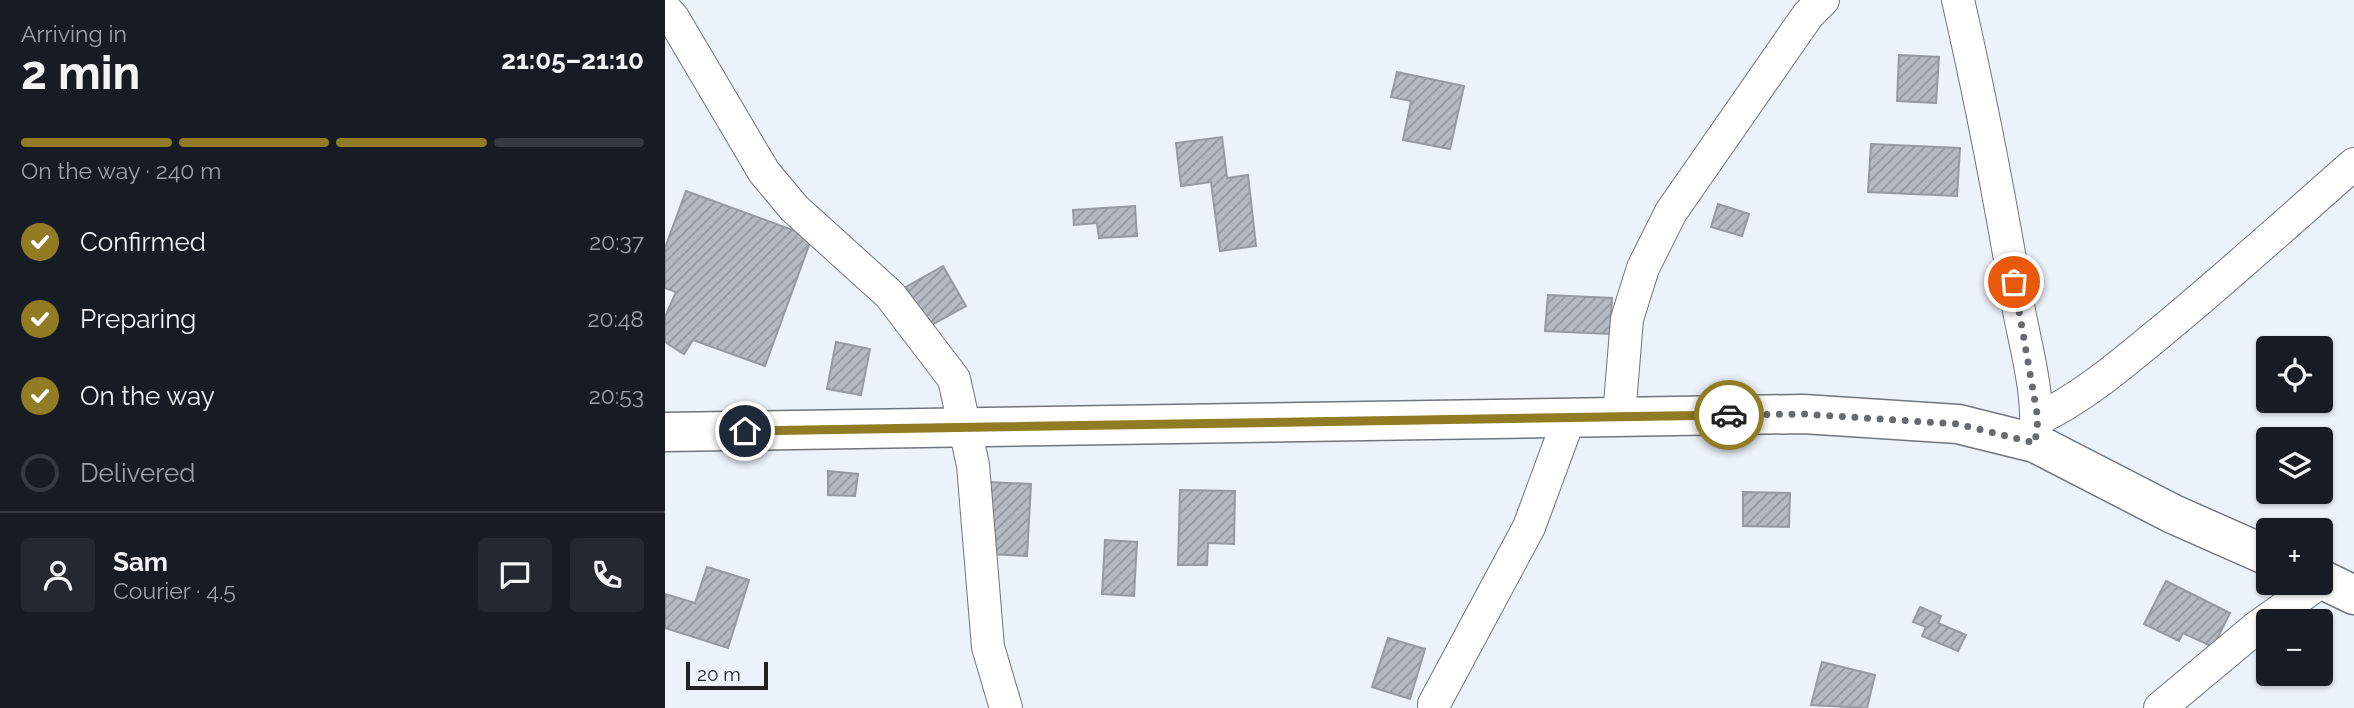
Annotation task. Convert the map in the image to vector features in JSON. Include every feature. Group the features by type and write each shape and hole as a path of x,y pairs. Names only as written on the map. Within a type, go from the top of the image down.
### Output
{"street":[{"path":"1619,416 1627,319 1643,268 1679,201 1808,15 1823,0"},
{"path":"1958,0 1986,124 2037,431"},
{"path":"665,9 673,18 764,172 794,208 890,295 954,379 973,465 988,646 1006,708"},
{"path":"2037,431 2189,309 2354,164"},
{"path":"667,436 1570,416 1803,414 1958,424 2037,431 2173,514 2256,551"},
{"path":"1434,704 1529,527 1570,416"},
{"path":"2160,708 2257,627 2309,595"}],"building":[{"path":"1899,55 1939,57 1936,103 1897,101"},
{"path":"1397,72 1464,86 1450,149 1403,140 1411,101 1391,97"},
{"path":"1222,137 1227,178 1248,175 1256,246 1220,251 1211,182 1181,186 1176,143"},
{"path":"1871,144 1960,148 1957,196 1868,192"},
{"path":"686,191 812,237 765,366 693,340 684,354 665,342 665,317 676,292 665,288 665,248"},
{"path":"1718,204 1749,214 1742,236 1711,227"},
{"path":"1135,206 1137,236 1099,238 1097,223 1074,225 1073,210"},
{"path":"943,266 966,306 928,327 906,287"},
{"path":"1548,295 1612,298 1610,334 1545,331"},
{"path":"836,342 870,349 861,395 827,389"},
{"path":"828,471 858,474 855,496 828,495"},
{"path":"989,482 1031,484 1027,556 986,554"},
{"path":"1180,490 1235,491 1234,544 1208,543 1207,565 1178,565"},
{"path":"1743,492 1790,493 1789,527 1743,526"},
{"path":"1105,540 1137,542 1134,596 1102,594"},
{"path":"707,567 749,580 728,648 665,628 665,594 695,603"},
{"path":"2166,581 2230,613 2213,647 2183,633 2179,641 2144,624"},
{"path":"1920,607 1941,616 1938,623 1966,635 1958,651 1922,636 1926,627 1913,622"},
{"path":"1388,638 1425,649 1410,699 1372,687"},
{"path":"1822,662 1875,675 1867,708 1811,705"}],"way so far":[{"path":"1729,415 1803,414 1958,424 2035,443 2038,419 2014,282"}],"route":[{"path":"745,431 1729,415"}]}
